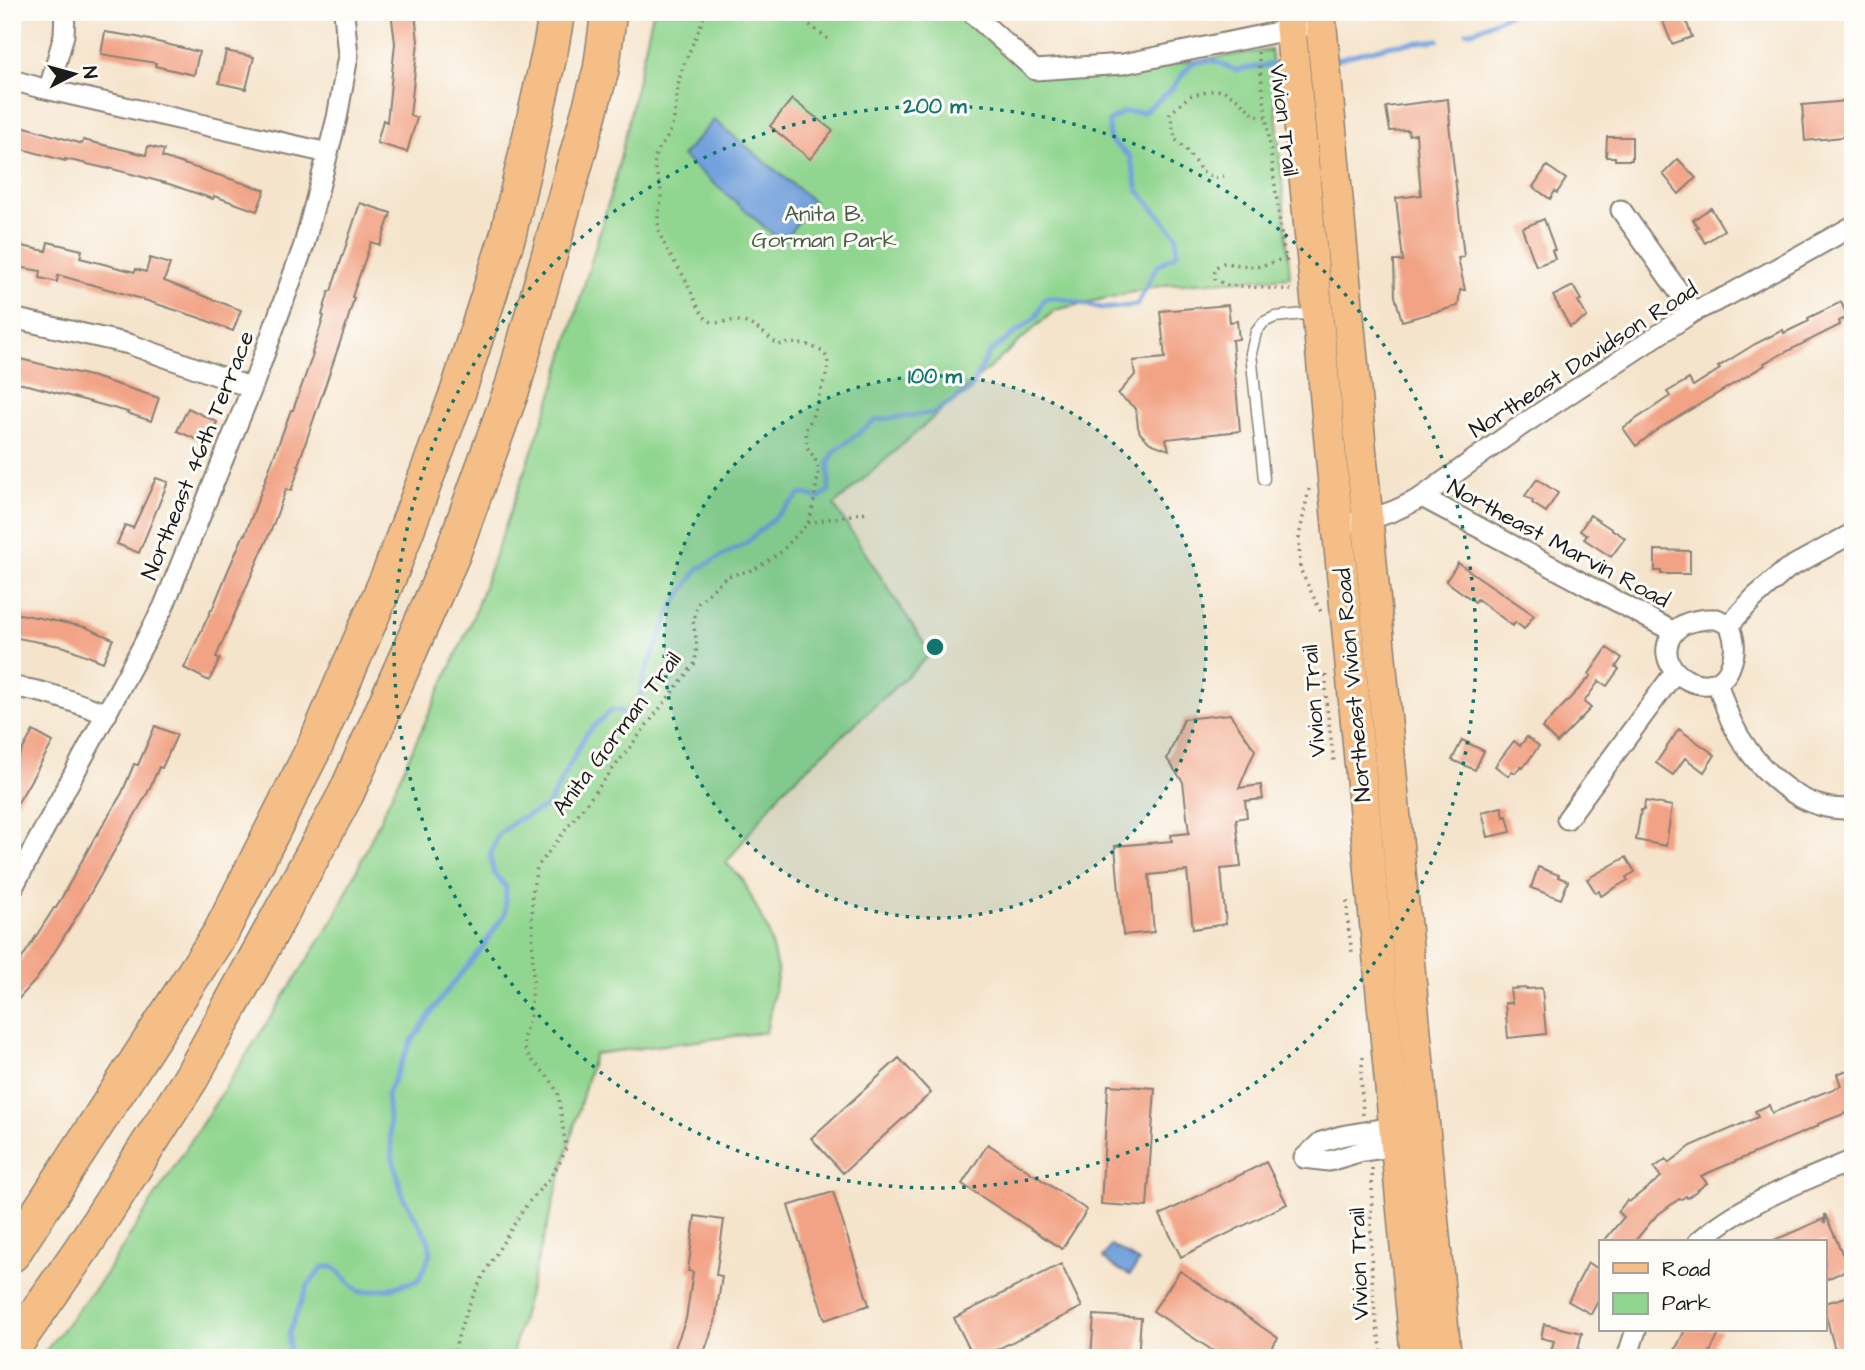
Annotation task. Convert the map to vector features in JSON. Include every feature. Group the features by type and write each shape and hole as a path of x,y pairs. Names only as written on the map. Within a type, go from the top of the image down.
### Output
{"highway":[{"path":"12,1254 221,932 316,744 391,571 458,392 508,235 557,12"},
{"path":"15,1345 83,1247 191,1078 346,794 452,555 513,386 601,70 610,12"},
{"path":"12,1214 90,1132"}],"main road":[{"name":"Northeast Vivion Road","path":"1320,19 1326,315 1376,1139 1416,1358"},
{"name":"Northeast Vivion Road","path":"1290,20 1326,315 1368,519 1446,1358"},
{"path":"1366,959 1398,972 1411,987"}],"street":[{"path":"49,89 64,35 65,12"},
{"name":"Northeast 46th Terrace","path":"12,889 163,608 252,387 303,245 337,118 348,56 344,12"},
{"path":"972,12 1035,70 1123,64 1290,20 1320,19"},
{"path":"12,80 328,153"},
{"path":"1621,210 1693,312"},
{"name":"Northeast Davidson Road","path":"1337,522 1383,516 1405,507 1522,425 1693,312 1853,226"},
{"path":"12,318 129,344 252,387"},
{"name":"Northeast Marvin Road","path":"1422,497 1674,632"},
{"path":"1729,625 1787,569 1853,533"},
{"path":"1717,619 1729,625 1735,638 1734,657 1727,673 1717,682 1697,684 1675,672 1670,666 1667,657 1668,643 1681,625 1717,619"},
{"path":"1567,819 1675,672"},
{"path":"1717,682 1732,724 1744,744 1775,779 1795,794 1817,804 1828,808 1853,809"},
{"path":"12,687 58,696 107,714"},
{"path":"1376,1139 1425,1133"},
{"path":"1701,1240 1726,1221 1779,1191 1853,1160"},
{"path":"1627,1358 1635,1332"}],"lane":[{"path":"1264,479 1251,353 1256,332 1264,322 1275,317 1326,315"}],"path":[{"name":"Anita Gorman Trail","path":"454,1358 459,1329 471,1300 527,1203 554,1171 566,1148 558,1093 550,1079 530,1058 523,1040 530,1016 533,982 531,916 537,867 695,663 697,645 693,621 699,602 727,576 753,570 781,552 808,523 812,511 819,470 807,447 806,429 827,372 828,359 823,352 809,345 778,345 757,327 738,321 717,323 704,317 666,247 659,228 662,192 654,159 671,128 683,67 705,12"},
{"path":"793,12 832,43"},
{"name":"Vivion Trail","path":"1258,48 1288,267"},
{"path":"1224,176 1214,178 1202,172 1175,139 1170,114 1189,96 1223,90 1239,100 1254,115 1266,117"},
{"path":"1286,258 1257,267 1223,263 1216,267 1215,279 1226,285 1293,290 1326,315"},
{"name":"Vivion Trail","path":"1310,486 1299,536 1300,569 1322,615"},
{"path":"808,523 867,512"},
{"name":"Vivion Trail","path":"1327,667 1326,701 1336,772"},
{"path":"1347,900 1348,926 1366,959"},
{"name":"Vivion Trail","path":"1363,1051 1361,1095 1376,1139 1371,1221 1372,1267 1378,1330 1384,1358"}],"green space":[{"name":"Anita B. Gorman Park","path":"653,12 972,12 1035,70 1174,63 1271,50 1290,277 1164,285 1055,310 834,505 931,654 782,791 726,863 743,880 768,931 778,973 766,1032 594,1054 511,1358 40,1358 104,1276 335,917 470,625 553,392 616,176"}],"water":[{"path":"714,120 814,202 782,242 682,156"},
{"path":"1111,1245 1139,1262 1130,1275 1103,1258"}],"building":[{"path":"391,12 415,12 418,42 410,116 417,118 407,152 377,143 383,120 387,122 395,43"},
{"path":"1683,12 1692,37 1672,44 1662,19"},
{"path":"105,32 199,52 194,75 155,66 156,63 101,54"},
{"path":"226,51 254,57 246,89 219,83"},
{"path":"792,99 833,131 810,159 770,126"},
{"path":"1448,99 1464,257 1458,258 1465,290 1460,290 1458,306 1402,321 1395,296 1394,261 1403,261 1396,198 1421,195 1416,134 1409,135 1408,130 1390,131 1386,107"},
{"path":"1848,101 1851,136 1805,141 1802,105"},
{"path":"12,123 82,144 83,140 146,155 148,146 164,150 162,157 265,190 257,211 214,196 213,199 109,168 65,161 12,146"},
{"path":"1607,137 1632,137 1632,160 1606,157"},
{"path":"1678,159 1696,178 1679,194 1663,174"},
{"path":"1547,166 1566,179 1550,199 1533,187"},
{"path":"360,203 391,213 380,245 371,242 291,491 286,489 216,657 220,659 209,681 184,668 245,535 293,410 313,354 329,291"},
{"path":"1711,208 1724,230 1705,243 1693,220"},
{"path":"1544,219 1555,250 1552,250 1555,259 1536,266 1522,228"},
{"path":"48,242 82,250 80,258 135,272 136,269 146,272 150,258 170,264 164,281 241,310 233,331 129,295 58,275 57,282 40,278 41,271 12,266 12,244 46,251"},
{"path":"1573,286 1587,317 1570,327 1553,296"},
{"path":"1841,302 1848,317 1839,321 1840,325 1764,363 1765,365 1658,429 1636,446 1623,428 1670,396 1667,392 1689,379 1693,386 1755,344 1809,321 1808,318"},
{"path":"1228,305 1230,322 1237,321 1239,339 1232,340 1240,431 1166,439 1169,450 1150,443 1140,433 1136,409 1118,394 1135,375 1133,361 1165,358 1160,311"},
{"path":"12,357 94,377 159,398 151,421 128,412 12,382"},
{"path":"188,408 217,422 207,444 177,431"},
{"path":"156,478 168,482 139,553 117,544 125,525 133,528"},
{"path":"1537,479 1558,493 1546,512 1525,496"},
{"path":"1590,515 1625,538 1611,557 1584,539 1587,535 1580,531"},
{"path":"1655,550 1690,551 1690,574 1661,574 1661,571 1655,571"},
{"path":"1458,563 1534,615 1524,629 1515,622 1513,626 1477,599 1475,602 1446,581"},
{"path":"20,614 85,627 113,639 103,662 65,647 12,637 12,615"},
{"path":"1607,648 1622,658 1616,667 1619,669 1607,686 1599,681 1584,702 1591,708 1557,743 1542,728 1591,676 1589,674"},
{"path":"1230,714 1255,750 1239,788 1261,785 1263,799 1245,801 1247,817 1236,819 1241,867 1221,869 1226,924 1193,929 1187,871 1149,875 1154,932 1123,935 1115,846 1172,841 1171,835 1189,833 1183,782 1167,759 1184,719"},
{"path":"155,726 177,735 162,768 159,767 148,792 57,948 36,980 12,1006 12,974 56,908 122,793 134,764 138,765"},
{"path":"1679,729 1715,755 1704,772 1685,758 1673,775 1656,763"},
{"path":"33,731 53,742 12,813 12,768"},
{"path":"1527,737 1539,746 1523,768 1521,766 1508,776 1495,766 1514,741 1520,746"},
{"path":"1462,740 1484,751 1475,770 1452,760"},
{"path":"1645,801 1672,806 1666,846 1636,840"},
{"path":"1502,807 1511,832 1488,837 1482,812"},
{"path":"1626,857 1635,872 1626,877 1628,880 1601,896 1599,891 1596,893 1587,879"},
{"path":"1538,867 1568,881 1561,899 1531,888"},
{"path":"1542,988 1546,1034 1508,1038 1505,1003 1512,1003 1510,989"},
{"path":"899,1058 931,1093 843,1173 811,1138"},
{"path":"1853,1068 1853,1112 1818,1124 1701,1176 1707,1183 1656,1216 1636,1240 1605,1240 1624,1217 1618,1212 1627,1200 1629,1202 1661,1177 1654,1168 1666,1159 1669,1163 1691,1146 1758,1117 1755,1111 1769,1105 1772,1113 1841,1086 1837,1074"},
{"path":"1108,1085 1155,1088 1147,1207 1101,1204"},
{"path":"988,1144 1087,1210 1062,1249 962,1184"},
{"path":"1266,1162 1287,1204 1181,1257 1160,1215"},
{"path":"833,1192 869,1305 825,1320 788,1206"},
{"path":"1825,1214 1849,1269 1826,1280 1826,1240 1775,1240 1823,1219 1825,1223"},
{"path":"695,1216 724,1220 716,1275 722,1276 715,1322 702,1358 671,1358 686,1319 693,1272 688,1271"},
{"path":"1588,1263 1599,1269 1599,1300 1591,1314 1568,1301"},
{"path":"1061,1264 1082,1307 980,1358 974,1358 954,1318"},
{"path":"1180,1271 1278,1338 1265,1358 1224,1358 1153,1311"},
{"path":"1853,1295 1853,1350 1836,1354 1826,1316 1826,1303"},
{"path":"1094,1315 1141,1318 1138,1358 1091,1358"},
{"path":"1544,1324 1582,1333 1576,1358 1549,1358 1554,1341 1541,1338"},
{"path":"1684,1332 1720,1332 1707,1358 1671,1358"}],"waterway":[{"path":"1467,32 1514,12"},
{"path":"1337,59 1392,45 1438,40"},
{"path":"289,1358 289,1333 308,1285 323,1267 334,1267 359,1292 388,1289 419,1280 431,1252 428,1239 403,1197 392,1155 387,1094 411,1042 505,914 506,887 494,873 490,856 498,835 515,821 548,806 586,734 611,710 625,712 639,704 644,676 673,606 698,569 746,543 801,494 819,499 829,490 829,462 835,451 876,420 934,413 969,391 989,353 1036,317 1045,298 1066,299 1102,308 1137,305 1157,266 1177,254 1177,236 1138,190 1130,157 1109,139 1109,121 1124,112 1144,112 1169,92 1192,63 1212,60 1235,70 1282,63"}]}
